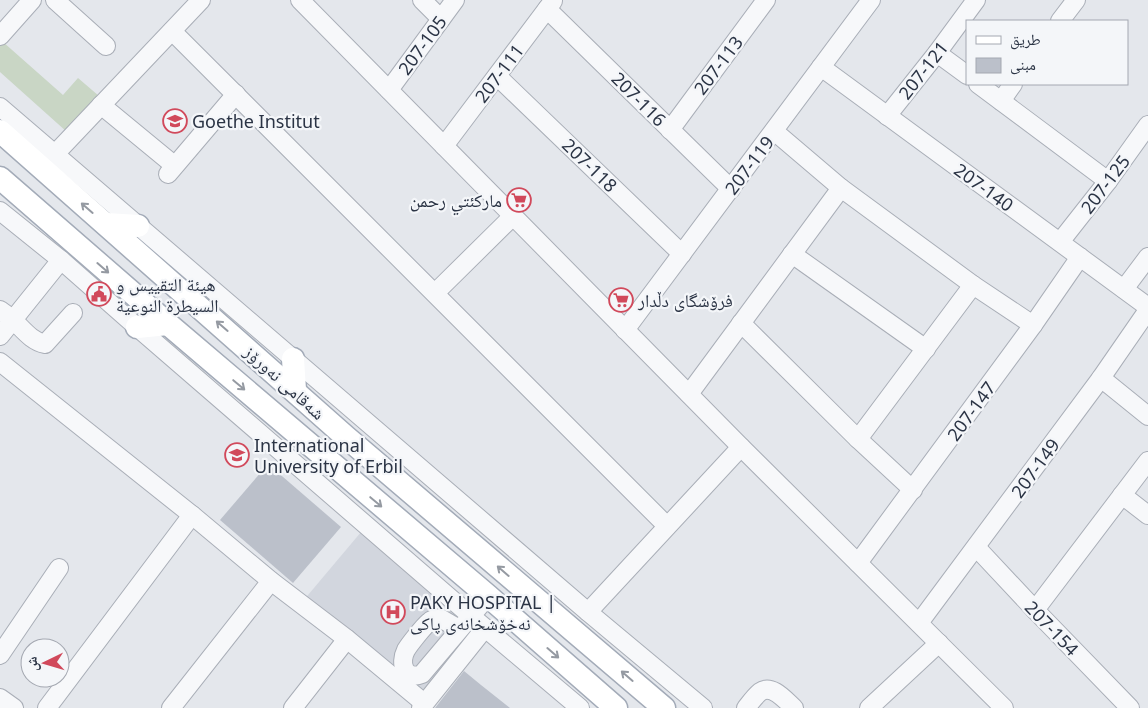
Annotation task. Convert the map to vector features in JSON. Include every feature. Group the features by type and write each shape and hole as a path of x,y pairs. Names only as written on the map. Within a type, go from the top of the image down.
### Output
{"main road":[{"name":"شەقامی نەورۆز","path":"0,131 364,452 664,708"},
{"name":"شەقامی نەورۆز","path":"0,178 616,708"},
{"path":"106,224 138,226"},
{"path":"137,327 168,324"},
{"path":"293,359 294,390"},
{"path":"323,456 335,452 344,442 346,436"},
{"path":"346,476 348,465 351,461 364,452"}],"street":[{"path":"0,36 32,0"},
{"path":"54,0 106,46"},
{"path":"55,154 201,0"},
{"path":"300,0 741,447 1004,708"},
{"path":"422,0 441,19"},
{"name":"207-105","path":"389,90 455,0"},
{"name":"207-113","path":"670,130 766,0"},
{"name":"207-119","path":"625,330 871,0"},
{"name":"207-121","path":"888,116 976,0"},
{"path":"1061,20 1076,0"},
{"name":"207-116","path":"550,4 670,130 731,189"},
{"name":"207-111","path":"444,146 550,4"},
{"path":"172,30 667,526"},
{"path":"937,53 966,74"},
{"name":"207-140","path":"821,67 1148,308"},
{"name":"207-118","path":"497,76 682,254"},
{"path":"979,85 1108,181"},
{"path":"1001,101 1013,85"},
{"path":"101,105 168,167 236,94"},
{"path":"0,107 588,612 703,708"},
{"name":"207-125","path":"1060,242 1108,181 1148,125"},
{"path":"774,131 841,188 973,285 1034,325"},
{"path":"689,394 841,188"},
{"path":"0,211 61,260 137,327 465,622 485,628 580,708"},
{"path":"435,293 513,216"},
{"path":"792,254 926,349"},
{"name":"207-147","path":"858,563 1034,325 1080,257"},
{"path":"1124,289 1148,257"},
{"path":"0,336 7,315 61,260"},
{"path":"858,439 973,285"},
{"name":"207-149","path":"919,623 1101,378 1148,308"},
{"path":"7,315 33,339 46,344 73,313"},
{"path":"741,323 858,439 913,490"},
{"path":"0,362 192,515 270,581 347,639 422,706 485,628"},
{"path":"1101,378 1148,416"},
{"path":"588,612 741,447"},
{"path":"1035,610 1148,461"},
{"path":"1122,495 1148,515"},
{"path":"47,708 192,515"},
{"name":"207-154","path":"976,547 1130,708"},
{"path":"0,654 59,568"},
{"path":"170,708 270,581"},
{"path":"465,622 488,596"},
{"path":"293,708 347,639"},
{"path":"870,708 939,643"},
{"path":"746,708 759,693 767,690 776,692 794,708"},
{"path":"0,698 14,708"}],"shaded area":[{"name":"PAKY HOSPITAL | نەخۆشخانەی پاکی","path":"367,525 482,624 423,696 303,601"}],"green space":[{"path":"3,42 63,95 78,78 99,96 67,132 0,72 0,46"}],"building":[{"name":"International University of Erbil","path":"268,464 341,527 293,583 220,520"},
{"path":"464,671 481,685 510,708 435,708"}],"place":[{"name":"Goethe Institut","path":"175,121"},
{"name":"ماركئتي رحمن","path":"519,200"},
{"name":"هيئة التقييس و السيطرة النوعية","path":"99,294"},
{"name":"فرۆشگای دڵدار","path":"621,300"},
{"name":"International University of Erbil","path":"237,455"},
{"name":"PAKY HOSPITAL | نەخۆشخانەی پاکی","path":"393,612"}]}
